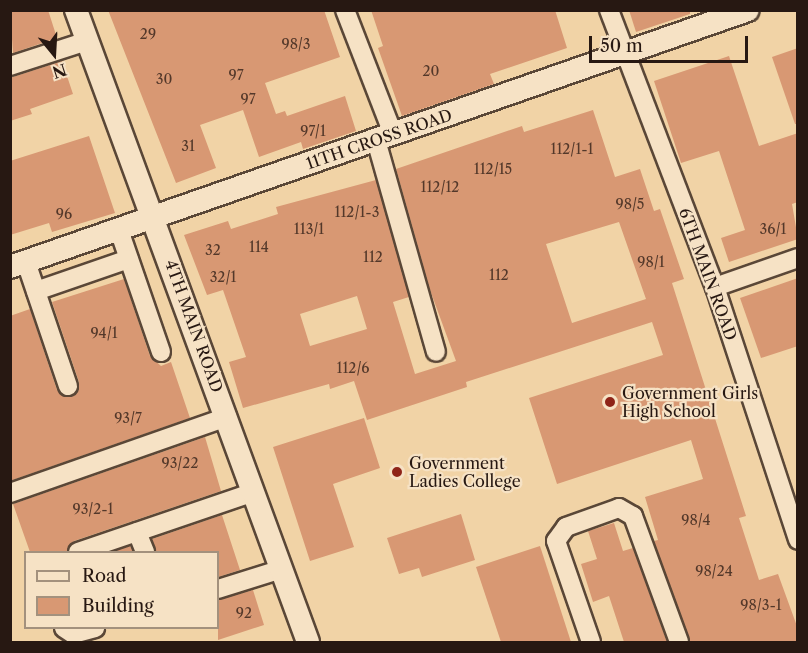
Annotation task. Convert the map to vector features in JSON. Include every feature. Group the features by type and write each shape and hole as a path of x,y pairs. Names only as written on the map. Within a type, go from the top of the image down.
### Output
{"street":[{"name":"4TH MAIN ROAD","path":"76,10 309,642"},
{"path":"345,10 385,137 436,352"},
{"name":"6TH MAIN ROAD","path":"609,10 715,287 798,540"},
{"name":"11TH CROSS ROAD","path":"18,265 748,10"},
{"path":"10,66 87,41"},
{"path":"119,230 161,352"},
{"path":"715,287 798,258"},
{"path":"36,291 129,259"},
{"path":"18,265 36,291 68,386"},
{"path":"10,493 227,417"},
{"path":"81,551 254,492"},
{"path":"591,642 556,541 566,527 619,508 633,516 679,642"},
{"path":"137,532 145,551"},
{"path":"219,589 282,569"},
{"path":"67,629 73,634 89,629"}],"building":[{"path":"10,10 48,10 57,38 13,53"},
{"path":"108,10 324,10 340,57 265,83 276,114 285,111 287,116 345,96 356,131 303,149 301,142 259,157 243,110 200,125 216,168 176,183"},
{"path":"371,10 555,10 567,48 490,74 494,84 402,116 378,48 383,46"},
{"path":"629,10 690,10 690,14 636,32"},
{"path":"798,48 798,124 795,124 772,57"},
{"path":"729,56 759,146 798,133 798,202 792,204 798,239 729,262 721,238 745,230 719,151 681,163 654,81"},
{"path":"62,61 73,94 30,109 32,114 10,121 10,78"},
{"path":"593,110 615,177 640,169 654,211 660,209 684,279 672,283 746,516 739,518 759,580 778,574 798,629 798,642 690,642 654,541 658,540 645,497 703,479 691,440 557,484 529,398 663,355 652,322 466,382 467,387 367,420 354,381 330,389 329,384 243,408 229,362 246,357 223,290 207,295 184,235 228,221 231,229 278,214 276,207 376,180 409,297 393,302 415,374 456,361 430,290 396,169 522,126 524,132","holes":["619,222 646,299 572,323 546,244","357,296 367,329 310,346 300,314"]},
{"path":"89,136 115,213 52,232 49,223 10,235 10,161"},
{"path":"798,278 798,346 761,358 740,298"},
{"path":"124,279 150,356 161,366 171,362 190,418 10,481 10,316 30,309 57,390 71,397 77,393 79,382 52,302"},
{"path":"364,418 380,468 333,484 354,547 310,561 273,447"},
{"path":"205,437 221,491 74,541 68,551 30,551 13,504"},
{"path":"461,514 475,560 422,577 419,568 399,574 387,538"},
{"path":"222,515 240,570 219,577 219,551 156,551 152,539"},
{"path":"614,523 623,551 633,548 667,642 624,642 609,596 593,602 581,564 597,559 588,531"},
{"path":"130,546 132,551 114,551"},
{"path":"540,546 571,642 501,642 476,567"},
{"path":"253,590 264,625 218,640 219,600"}],"place":[{"name":"Government Girls High School","path":"610,402"},
{"name":"Government Ladies College","path":"397,472"}]}
